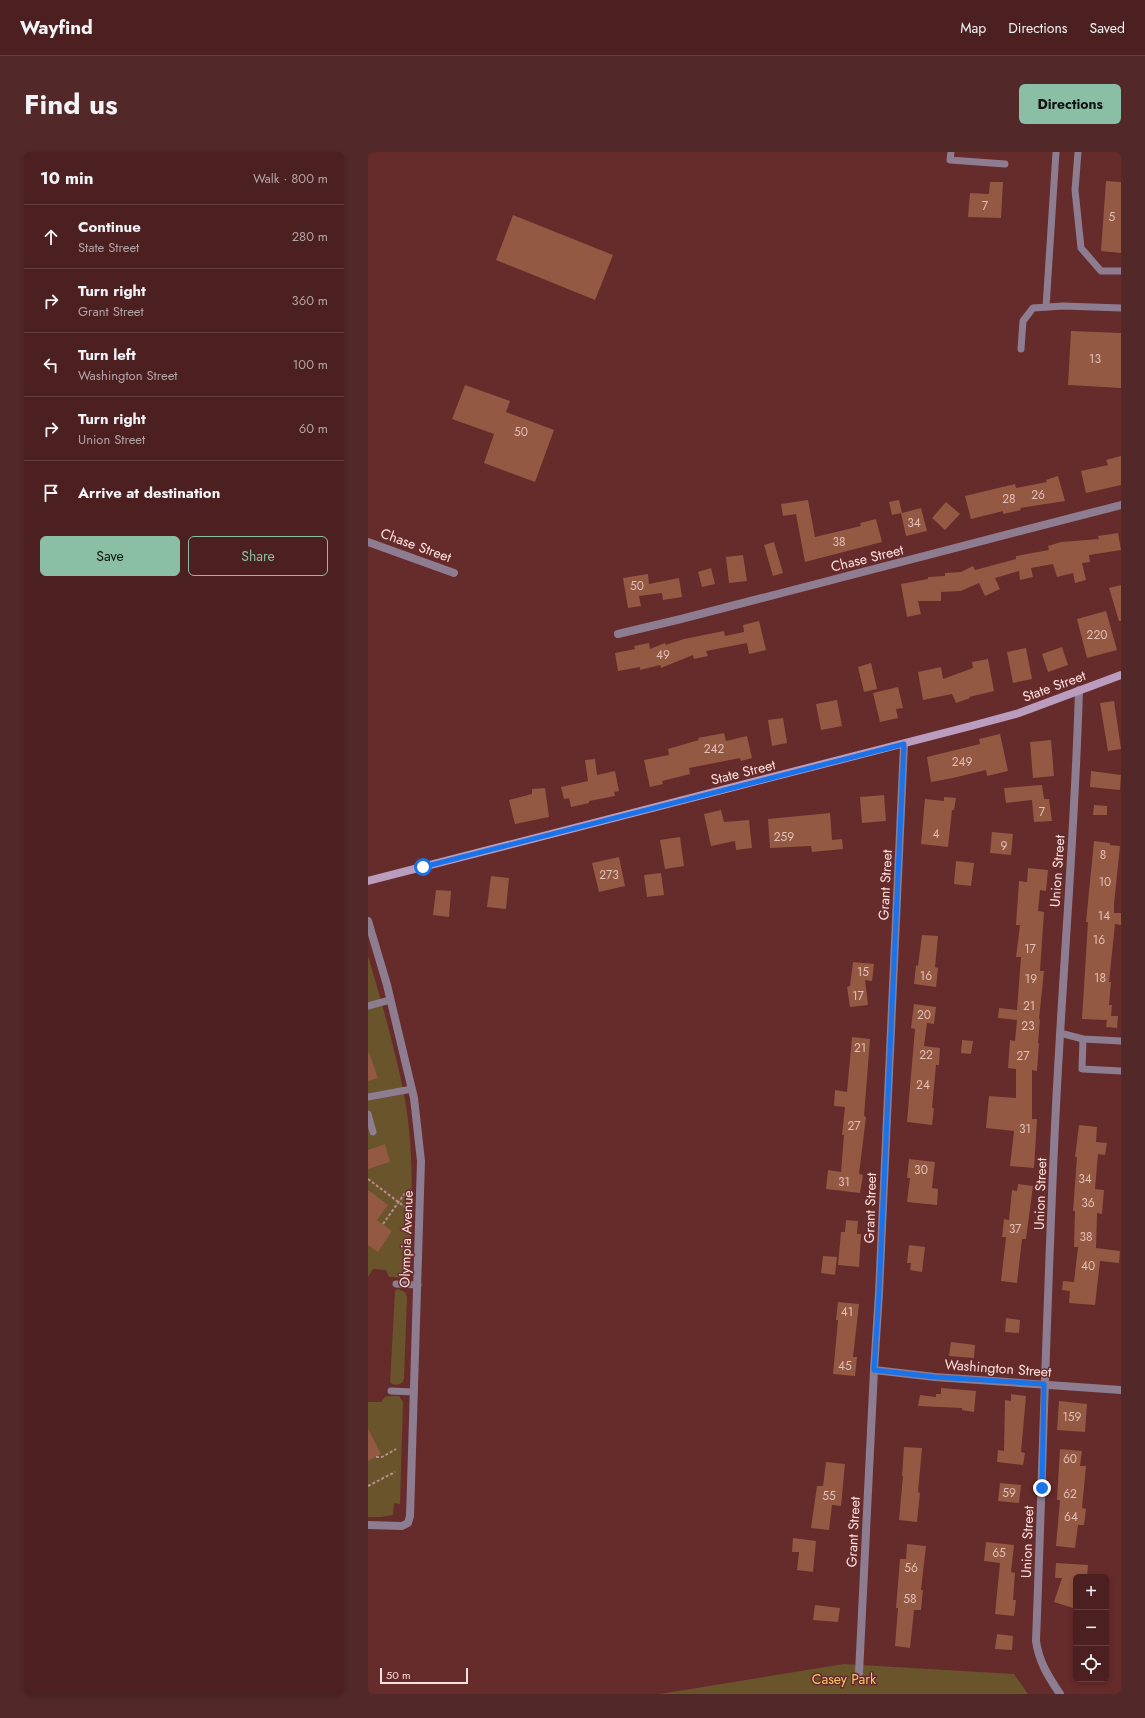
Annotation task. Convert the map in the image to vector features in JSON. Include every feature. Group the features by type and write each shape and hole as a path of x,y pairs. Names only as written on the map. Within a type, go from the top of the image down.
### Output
{"main road":[{"name":"State Street","path":"368,881 904,744 1019,713 1121,675"}],"street":[{"name":"Chase Street","path":"618,634 1121,505"},
{"name":"Chase Street","path":"368,542 454,573"},
{"name":"Union Street","path":"1060,1694 1043,1668 1038,1654 1036,1641 1044,1384 1060,1033 1074,818 1079,690"},
{"name":"Grant Street","path":"859,1673 879,1293 904,744"},
{"name":"Olympia Avenue","path":"368,921 412,1088 421,1161 410,1516 408,1523 402,1526 368,1524"},
{"name":"Washington Street","path":"874,1370 935,1377 1121,1390"}],"lane":[{"path":"951,152 950,160 1005,164"},
{"path":"1046,307 1056,152"},
{"path":"1078,152 1075,190 1081,248 1101,271 1121,271"},
{"path":"1021,349 1024,321 1033,308 1063,306 1121,308"},
{"path":"368,1006 390,1000"},
{"path":"1060,1033 1083,1039 1121,1041"},
{"path":"1083,1039 1082,1069 1121,1071"},
{"path":"368,1097 412,1088"},
{"path":"368,1114 373,1132"},
{"path":"396,1284 418,1285"},
{"path":"391,1391 414,1392"}],"path":[{"path":"368,1179 405,1207"},
{"path":"383,1224 405,1193"},
{"path":"376,1457 382,1457 396,1449"},
{"path":"368,1486 395,1472"}],"green space":[{"path":"368,956 393,1046 405,1100 408,1122 412,1187 411,1231 408,1274 404,1278 389,1277 386,1270 373,1269 368,1277"},
{"path":"398,1289 405,1292 407,1297 404,1379 402,1383 397,1385 390,1383 395,1291"},
{"path":"399,1396 403,1402 400,1504 394,1503 393,1515 368,1517 368,1402 381,1402 385,1397"},
{"name":"Casey Park","path":"844,1664 1014,1674 1028,1694 660,1694"}],"building":[{"path":"1106,181 1121,182 1121,253 1101,251"},
{"path":"990,182 1003,182 1001,218 968,217 970,193 989,194"},
{"path":"513,215 613,255 595,300 496,260"},
{"path":"1071,331 1121,333 1121,388 1068,385"},
{"path":"465,385 510,401 506,412 554,430 535,482 484,463 494,434 452,419"},
{"path":"1121,456 1121,485 1086,493 1081,471 1108,465 1106,460"},
{"path":"1058,476 1065,501 1020,508 1021,510 1003,514 1003,511 971,519 965,496 1015,484 1016,488 1047,482 1046,480"},
{"path":"808,500 815,537 861,526 860,523 876,519 882,542 805,562 796,514 783,516 781,504"},
{"path":"899,500 902,513 921,508 927,531 906,536 901,513 892,515 889,502"},
{"path":"946,502 960,514 945,530 932,518"},
{"path":"1118,533 1121,550 1089,555 1090,562 1082,563 1086,580 1075,583 1073,573 1057,577 1053,564 1031,568 1033,577 1020,580 1019,571 995,578 1000,589 985,596 979,583 961,591 941,592 941,601 918,601 921,614 907,617 901,584 928,579 928,577 945,576 945,573 961,572 973,566 975,570 1016,559 1016,556 1049,550 1048,546 1061,542 1099,539 1098,536"},
{"path":"774,542 783,573 773,576 764,545"},
{"path":"743,555 747,581 729,583 726,557"},
{"path":"711,568 715,584 702,587 698,572"},
{"path":"648,574 649,584 679,578 682,597 663,600 662,593 639,596 641,606 628,608 623,578"},
{"path":"1121,585 1121,621 1119,621 1109,588"},
{"path":"1106,611 1117,650 1087,658 1077,619"},
{"path":"759,621 766,650 749,654 747,643 706,651 708,656 694,659 693,655 661,668 660,665 640,670 640,667 618,671 615,653 635,649 634,646 649,643 650,649 665,643 666,645 684,639 724,631 725,636 744,632 743,625"},
{"path":"1062,647 1068,665 1048,672 1042,654"},
{"path":"1026,648 1032,679 1013,683 1007,652"},
{"path":"988,659 994,691 969,697 970,698 956,703 952,694 923,700 918,672 941,667 943,679 973,668 972,662"},
{"path":"871,663 877,689 864,692 858,667"},
{"path":"898,687 903,708 896,709 898,718 880,722 873,693"},
{"path":"837,700 842,726 821,730 816,704"},
{"path":"1114,701 1121,749 1108,751 1100,703"},
{"path":"783,718 787,743 772,746 768,720"},
{"path":"724,733 726,741 747,736 752,758 741,761 740,758 689,768 690,774 662,781 663,784 650,787 644,760 669,755 668,749 699,740 698,738"},
{"path":"1000,734 1008,771 987,776 986,770 931,782 927,757 980,744 979,739"},
{"path":"1051,740 1054,776 1033,778 1030,742"},
{"path":"595,759 597,775 615,771 619,791 614,792 615,796 589,801 589,803 571,807 569,798 564,799 561,787 588,781 585,760"},
{"path":"1091,771 1121,775 1120,790 1090,787"},
{"path":"1042,785 1044,799 1049,799 1052,821 1034,822 1032,800 1006,803 1004,788"},
{"path":"545,788 549,817 515,824 509,800 532,794 532,789"},
{"path":"884,795 886,821 862,823 860,797"},
{"path":"944,797 956,798 954,810 952,810 948,847 921,844 925,799 944,801"},
{"path":"1094,805 1107,806 1107,815 1093,815"},
{"path":"721,810 724,822 749,820 752,848 736,850 735,841 711,846 704,814"},
{"path":"830,813 832,840 842,839 843,849 812,852 811,846 770,848 768,819"},
{"path":"992,832 1013,834 1011,855 990,853"},
{"path":"680,837 684,866 665,869 660,840"},
{"path":"1094,841 1120,846 1114,913 1121,913 1121,925 1115,924 1109,982 1111,982 1109,1005 1112,1005 1111,1016 1118,1016 1117,1028 1106,1027 1107,1020 1082,1019 1088,922 1086,922"},
{"path":"619,857 625,886 599,892 592,863"},
{"path":"956,861 974,863 971,886 954,884"},
{"path":"1028,868 1048,870 1046,891 1040,890 1038,911 1044,912 1040,971 1044,971 1039,1019 1037,1071 1032,1070 1032,1119 1037,1119 1034,1168 1010,1166 1014,1131 986,1128 989,1096 1016,1098 1016,1069 1008,1068 1010,1040 1015,1041 1017,1020 998,1018 999,1008 1017,1010 1021,957 1016,957 1020,925 1016,925 1019,881 1027,882"},
{"path":"661,873 664,895 647,897 644,875"},
{"path":"491,876 509,878 506,909 487,907"},
{"path":"436,890 451,891 449,917 433,915"},
{"path":"922,935 938,936 935,967 938,968 936,987 914,984"},
{"path":"853,962 874,964 872,981 865,980 868,1005 850,1007 847,987 850,986"},
{"path":"914,1004 936,1007 934,1024 927,1023 924,1046 940,1048 939,1065 936,1065 932,1125 907,1122 915,1029 911,1028"},
{"path":"852,1037 870,1039 864,1116 866,1117 859,1174 863,1175 860,1193 826,1189 828,1170 841,1172 844,1135 842,1135 845,1107 834,1106 835,1090 847,1092"},
{"path":"962,1040 973,1041 971,1054 961,1053"},
{"path":"368,1053 378,1078 368,1081"},
{"path":"1079,1125 1097,1127 1096,1142 1107,1143 1105,1155 1098,1154 1095,1189 1104,1190 1102,1214 1097,1213 1096,1248 1120,1251 1119,1263 1100,1261 1095,1305 1069,1303 1070,1291 1062,1290 1063,1281 1074,1282 1078,1247 1074,1247 1075,1211 1073,1211 1077,1157 1075,1157"},
{"path":"385,1144 390,1162 368,1169 368,1150"},
{"path":"909,1159 935,1162 932,1188 938,1189 937,1205 907,1202 910,1178 907,1178"},
{"path":"1018,1184 1033,1186 1026,1239 1022,1239 1017,1283 1001,1281 1006,1237 1002,1237 1004,1219 1009,1220 1012,1190 1017,1191"},
{"path":"368,1190 388,1205 377,1220 392,1231 378,1252 368,1245"},
{"path":"846,1220 858,1221 857,1234 861,1234 859,1267 838,1265 841,1232 845,1232"},
{"path":"909,1245 925,1247 922,1272 910,1270 911,1263 907,1263"},
{"path":"823,1256 837,1257 835,1275 821,1273"},
{"path":"838,1302 859,1304 853,1357 857,1357 855,1376 833,1374 838,1320 836,1320"},
{"path":"1006,1318 1020,1320 1019,1333 1005,1332"},
{"path":"951,1342 975,1345 974,1358 949,1356"},
{"path":"941,1388 976,1391 974,1412 962,1410 962,1408 918,1406 920,1395 936,1397 936,1394 941,1394"},
{"path":"1011,1394 1026,1396 1021,1452 1025,1453 1023,1465 997,1462 998,1450 1004,1451 1005,1400 1011,1401"},
{"path":"1059,1401 1087,1404 1085,1432 1057,1430"},
{"path":"368,1429 381,1454 368,1461"},
{"path":"904,1447 922,1448 917,1522 899,1520"},
{"path":"1060,1449 1082,1451 1080,1466 1086,1466 1082,1508 1086,1509 1084,1525 1078,1525 1075,1548 1056,1546 1060,1500 1057,1500"},
{"path":"826,1462 845,1464 841,1506 832,1505 829,1530 811,1528 817,1486 823,1486"},
{"path":"1000,1483 1021,1485 1019,1503 998,1501"},
{"path":"793,1538 816,1541 813,1572 797,1570 799,1552 792,1552"},
{"path":"986,1542 1014,1545 1011,1572 1015,1573 1013,1600 1016,1600 1014,1616 995,1614 1000,1563 984,1561"},
{"path":"907,1544 926,1546 921,1590 923,1590 921,1610 914,1610 910,1648 895,1646 900,1559 906,1559"},
{"path":"1056,1563 1088,1565 1087,1574 1073,1574 1073,1608 1054,1602 1062,1578 1055,1578"},
{"path":"815,1605 840,1608 838,1622 813,1620"},
{"path":"997,1634 1013,1636 1012,1650 995,1649"}],"route":[{"path":"423,867 904,744 889,1090 874,1370 935,1377 1044,1384 1042,1488"}]}
